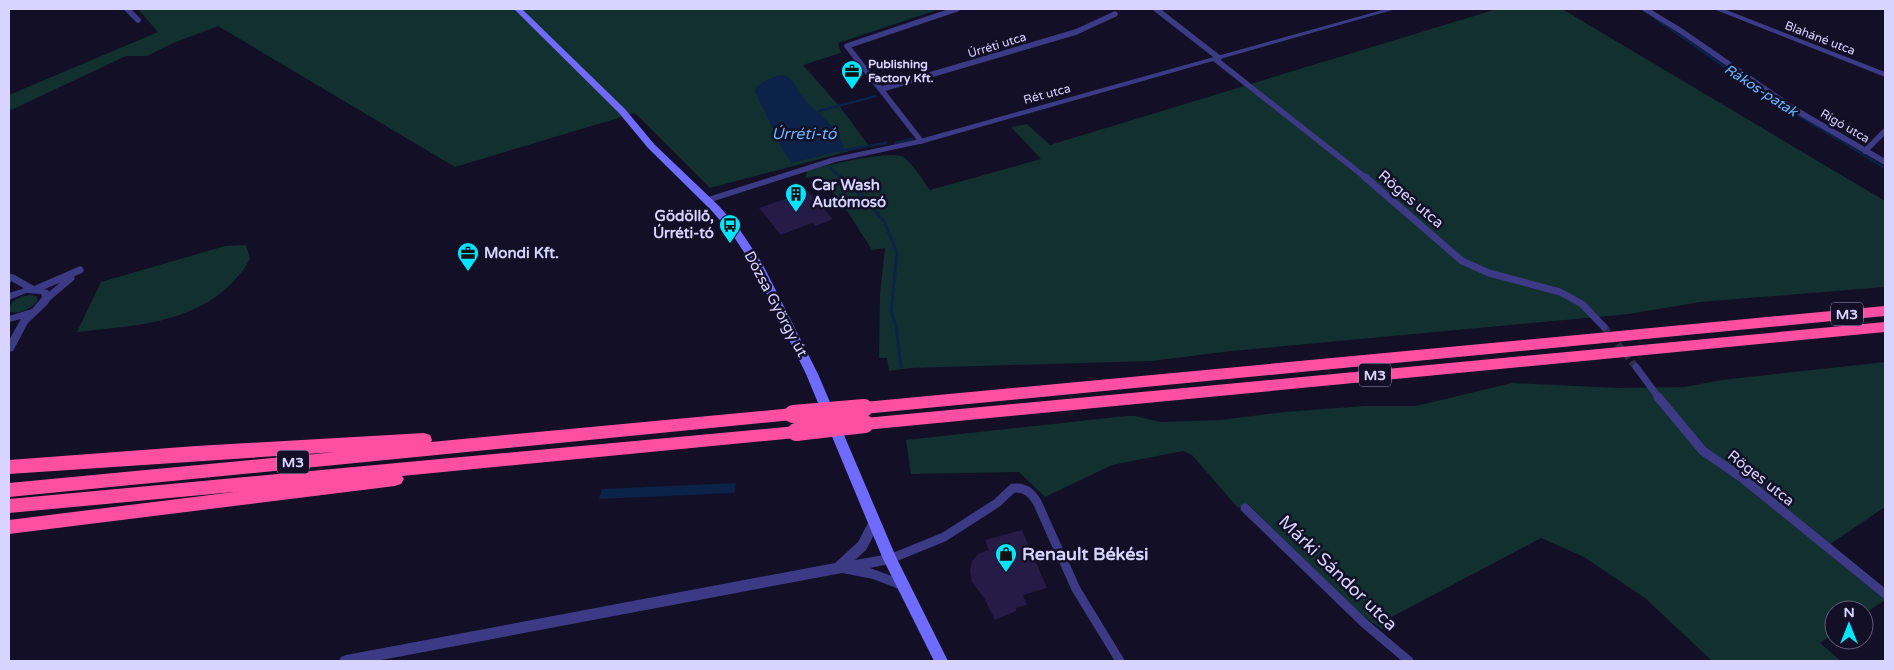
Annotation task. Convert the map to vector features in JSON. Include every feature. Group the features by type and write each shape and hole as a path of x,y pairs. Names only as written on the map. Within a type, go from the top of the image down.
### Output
{"highway":[{"name":"M3","path":"9,490 1885,311"},
{"name":"M3","path":"9,506 1885,327"},
{"path":"9,467 465,436 578,435"},
{"path":"9,527 477,469 547,454"}],"main road":[{"name":"Dózsa György út","path":"518,9 622,111 652,146 708,200 736,232 758,266 812,374 890,559 941,661"}],"street":[{"path":"128,9 138,20"},
{"path":"921,141 847,46 957,9"},
{"name":"Röges utca","path":"1156,9 1292,122 1364,176 1462,260 1483,272 1567,295 1587,308 1604,327"},
{"name":"Rét utca","path":"708,200 834,160 921,141 1393,9"},
{"name":"Rigó utca","path":"1645,9 1681,31 1794,109 1885,162"},
{"name":"Blaháné utca","path":"1718,9 1885,75"},
{"name":"Úrréti utca","path":"882,89 1076,32 1115,14"},
{"path":"1865,150 1885,131"},
{"path":"9,298 80,270 46,299 25,321 9,348"},
{"path":"9,279 10,277 16,278 24,287 45,292 46,299"},
{"path":"9,319 18,318 35,311"},
{"name":"Röges utca","path":"1636,367 1679,424 1703,451 1741,477 1885,594"},
{"path":"346,661 838,567 890,559 944,537 998,503 1008,490 1026,488 1032,493 1038,504 1076,589 1120,661"},
{"name":"Márki Sándor utca","path":"1245,508 1342,602 1409,661"},
{"path":"838,567 862,546 874,522"},
{"path":"838,567 874,574 904,586"}],"green space":[{"path":"138,9 940,9 838,43 841,53 803,65 840,107 869,146 710,188 635,113 455,167 218,26 171,44 147,56 126,56 9,111 9,95 158,32"},
{"path":"1497,9 1562,9 1885,201 1885,287 1700,302 1629,314 1232,351 1151,361 910,368 889,371 887,358 879,358 880,294 885,248 872,250 844,206 818,176 805,178 807,171 857,159 896,155 903,157 910,163 930,190 1041,159 1011,127 1027,124 1050,145"},
{"path":"246,245 250,258 242,271 216,297 198,307 160,321 77,332 101,282 225,246"},
{"path":"30,295 36,296 38,300 32,306 21,312 9,312 13,302"},
{"path":"1885,362 1885,507 1823,549 1885,600 1874,607 1874,600 1824,600 1824,640 1820,643 1824,646 1824,650 1828,650 1841,661 1712,661 1645,598 1584,557 1541,538 1382,622 1383,630 1356,611 1248,504 1238,508 1192,455 1183,451 1112,465 1045,497 1019,472 911,474 906,440 1126,416 1135,416 1160,422 1221,420 1284,412 1365,406 1416,406 1512,383 1618,388 1685,387 1722,380"}],"water":[{"name":"Úrréti-tó","path":"785,75 793,82 808,103 835,130 844,147 843,150 792,163 782,148 755,92 756,87 766,81"},
{"path":"736,483 735,493 599,499 602,489"}],"building":[{"name":"Car Wash Autómosó","path":"808,191 833,219 816,226 812,223 781,235 759,208"},
{"name":"Renault Békési","path":"1022,530 1047,588 1023,595 1027,605 1016,608 1016,611 995,620 984,598 972,582 970,571 972,561 978,554 989,550 985,540"}],"waterway":[{"name":"Rákos-patak","path":"1655,18 1765,95 1885,168"},
{"path":"819,111 876,96"},
{"path":"895,143 912,139"},
{"path":"840,151 886,143"},
{"path":"831,168 842,178"},
{"path":"841,177 864,198 884,221 897,253 891,312 896,325 901,367"}],"tunnel":[{"path":"1604,327 1636,367"}],"place":[{"name":"Publishing Factory Kft.","path":"852,90"},
{"name":"Car Wash Autómosó","path":"796,213"},
{"name":"Gödöllő, Úrréti-tó","path":"730,244"},
{"name":"Mondi Kft.","path":"468,272"},
{"name":"Renault Békési","path":"1006,573"}]}
